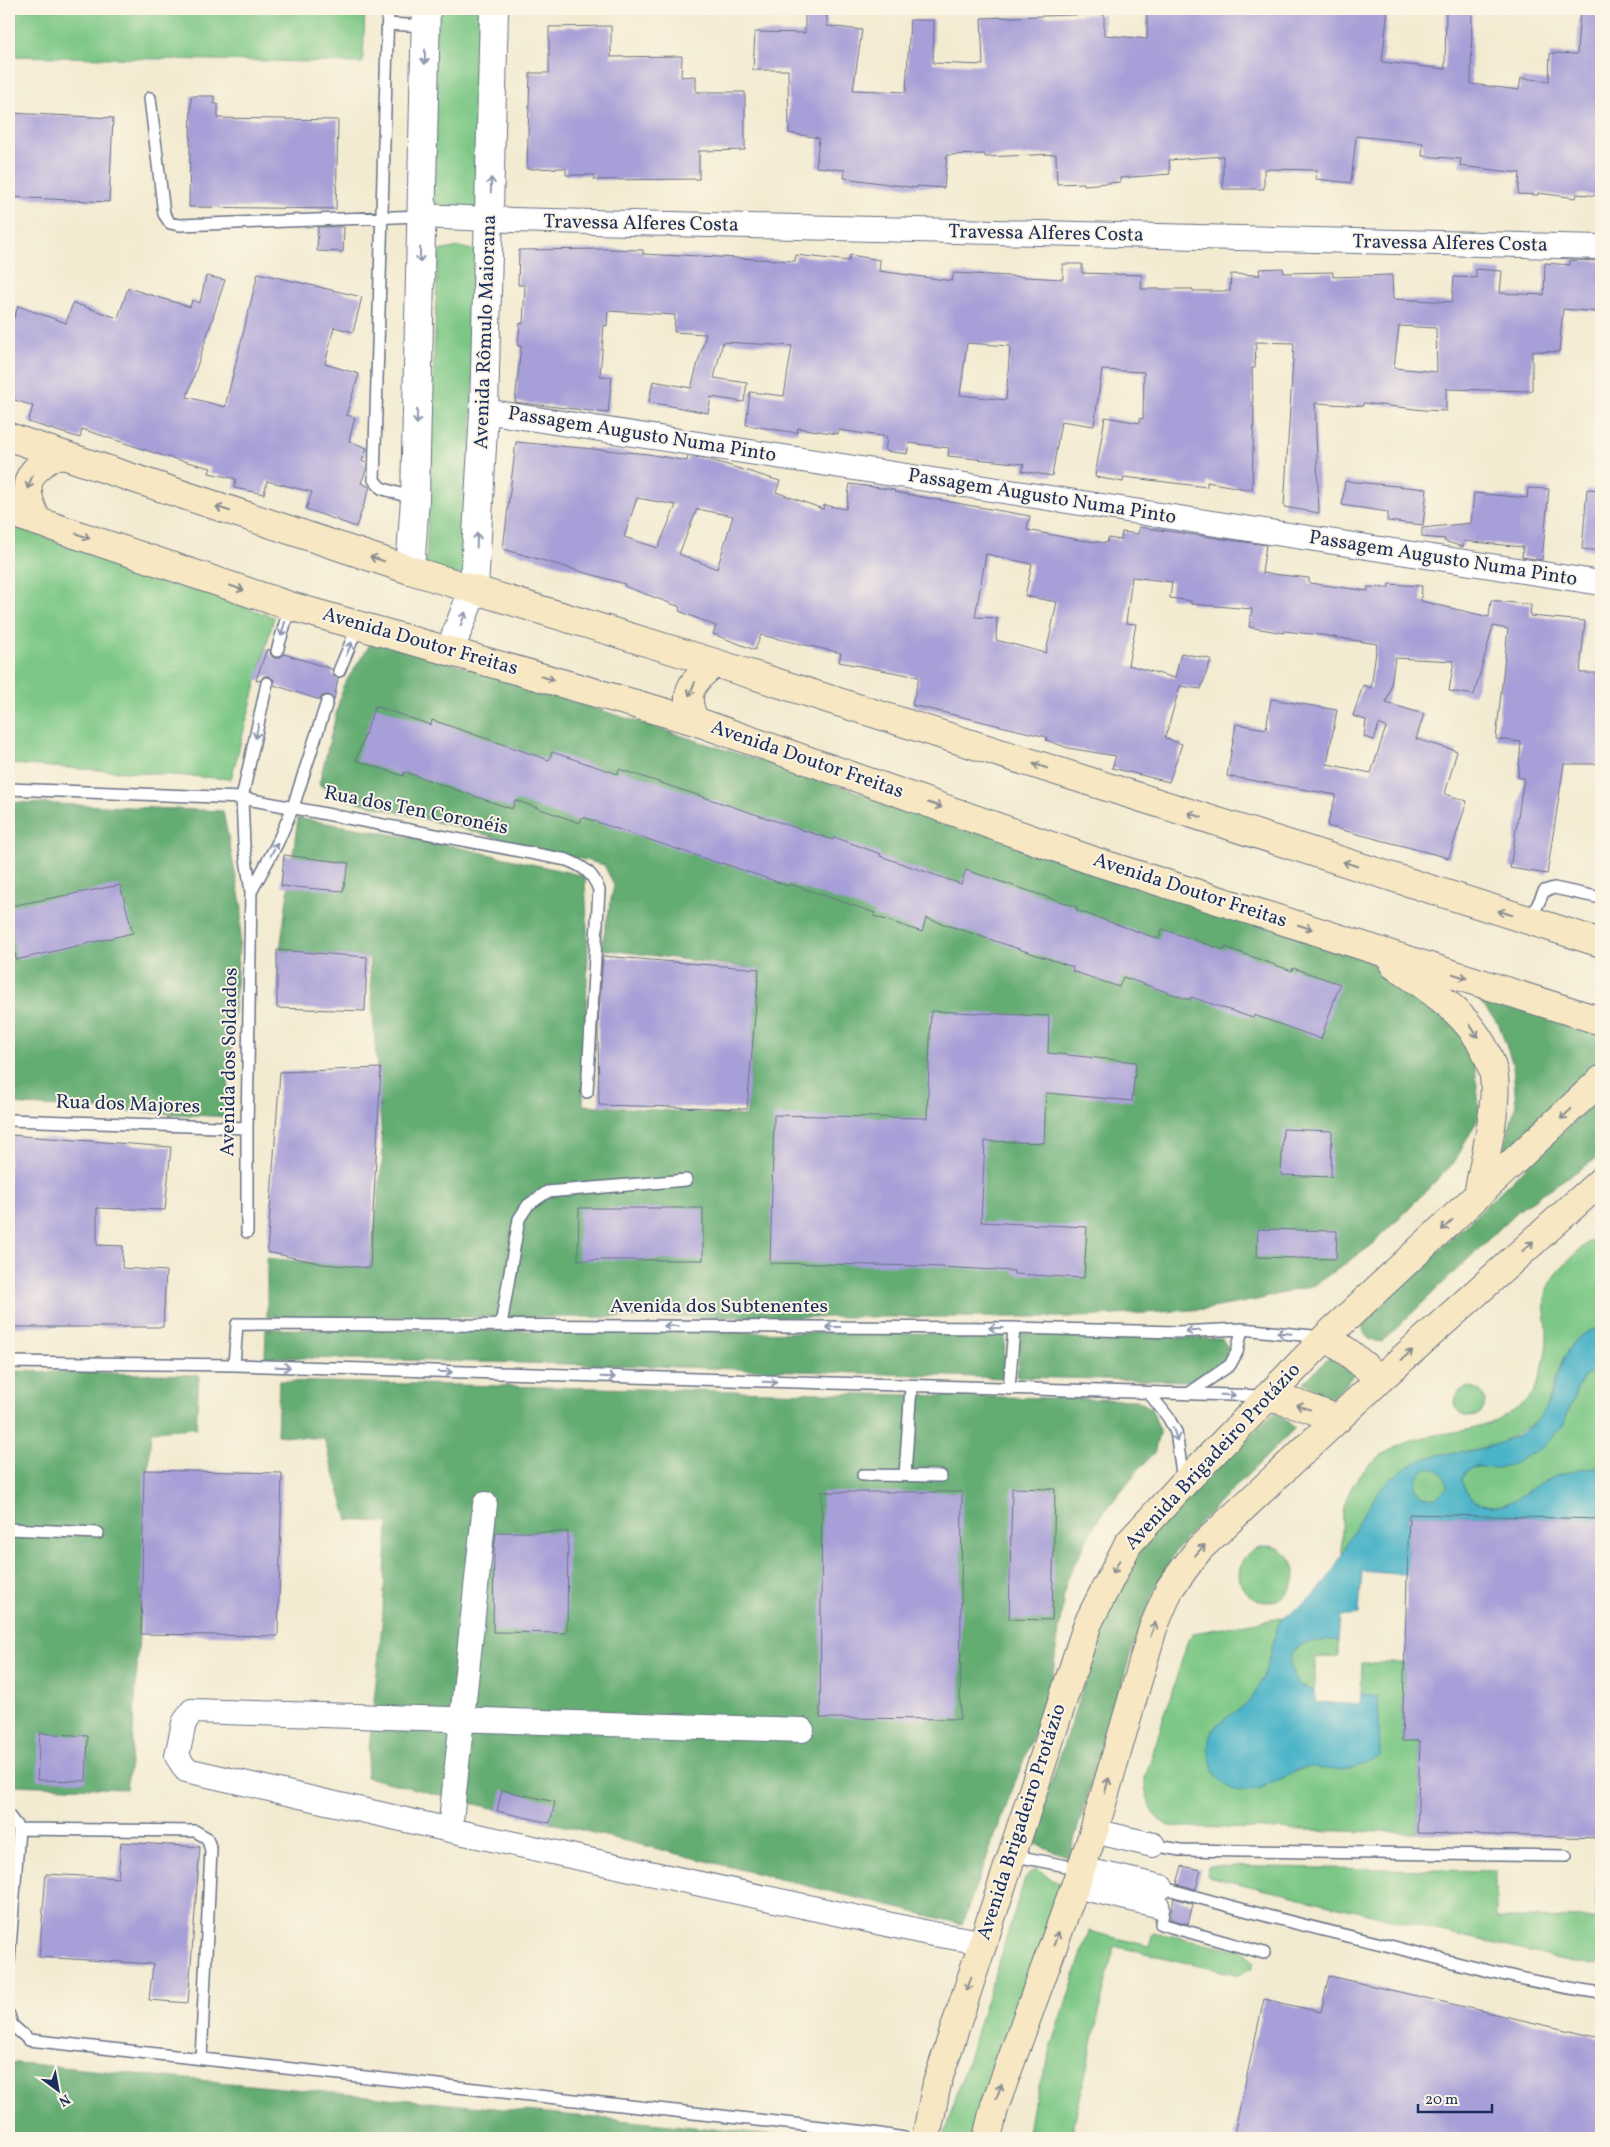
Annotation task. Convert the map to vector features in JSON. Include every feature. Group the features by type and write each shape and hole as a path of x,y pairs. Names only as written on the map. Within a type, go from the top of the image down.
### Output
{"main road":[{"path":"9,437 410,570 715,663 1601,943"},
{"path":"37,520 28,502 27,487 36,469 57,454"},
{"name":"Avenida Doutor Freitas","path":"9,512 290,606 695,721 1094,861 1601,1021"},
{"path":"695,721 688,700 689,691 694,682 715,663"},
{"path":"1367,947 1426,987 1468,1022 1484,1048 1493,1072 1494,1104 1478,1195"},
{"name":"Avenida Brigadeiro Protázio","path":"926,2138 937,2083 1088,1623 1128,1544 1267,1396 1326,1337 1601,1080"},
{"path":"987,2138 994,2105 1094,1831 1153,1628 1170,1588 1199,1549 1380,1380 1601,1181"},
{"path":"1326,1337 1349,1353 1380,1380"},
{"path":"1267,1396 1297,1404 1338,1419"}],"street":[{"name":"Avenida Rômulo Maiorana","path":"450,650 474,588 484,411 494,9"},
{"path":"410,570 415,499 426,18"},
{"name":"Travessa Alferes Costa","path":"421,216 1601,248"},
{"name":"Passagem Augusto Numa Pinto","path":"484,411 1601,583"},
{"path":"450,1830 485,1504"},
{"path":"802,1730 192,1711 184,1723 178,1756 186,1770 450,1830 933,1934 982,1942"},
{"path":"1094,1831 1153,1845"},
{"path":"1078,1878 1159,1896"}],"lane":[{"path":"388,9 374,480 377,486 381,488 415,499"},
{"path":"388,24 426,18"},
{"path":"150,98 164,214 170,223 179,225 421,216"},
{"path":"277,651 290,606"},
{"path":"339,671 358,626"},
{"name":"Avenida dos Soldados","path":"247,1232 251,892 244,845 242,798 267,683"},
{"path":"251,892 277,844 293,807 327,702"},
{"name":"Rua dos Ten Coronéis","path":"9,789 242,798 567,860 582,866 591,874 599,890 587,1092"},
{"path":"1530,921 1544,891 1554,888 1601,898"},
{"name":"Rua dos Majores","path":"9,1120 247,1128"},
{"path":"501,1325 519,1220 528,1205 547,1192 686,1180"},
{"name":"Avenida dos Subtenentes","path":"234,1365 237,1324 1014,1328 1178,1332 1242,1329 1326,1337"},
{"path":"1009,1389 1014,1328"},
{"path":"1188,1394 1230,1365 1237,1352 1242,1329"},
{"path":"9,1362 234,1365 1267,1396"},
{"path":"905,1475 910,1386"},
{"path":"1149,1393 1168,1417 1176,1432 1183,1484"},
{"path":"863,1475 941,1476"},
{"path":"9,1529 98,1533"},
{"path":"9,1816 19,1829 9,1961"},
{"path":"19,1829 195,1831 207,1838 211,1850 201,2059"},
{"path":"1153,1845 1180,1850 1566,1856"},
{"path":"1011,1854 1078,1878"},
{"path":"1159,1896 1164,1907 1161,1924 1264,1953"},
{"path":"1159,1896 1329,1932 1559,1987 1601,1993"},
{"path":"9,2015 12,2025 29,2040 857,2130 904,2138"}],"green space":[{"path":"9,9 365,9 363,63 9,56"},
{"path":"436,9 485,9 482,208 431,206"},
{"path":"459,247 477,251 467,577 426,566 438,251"},
{"path":"9,525 274,617 231,779 9,764"},
{"path":"374,638 965,826 1361,956 1464,1030 1474,1057 1480,1115 1454,1163 1371,1246 1314,1285 1257,1300 1207,1309 1082,1317 267,1317 267,1258 370,1268 383,1155 369,957 280,950 298,818 430,841 585,876 588,951 583,1105 746,1116 759,969 601,949 614,885 604,865 334,796 319,784 343,686"},
{"path":"9,802 223,811 242,908 226,1117 9,1104"},
{"path":"1466,985 1601,1027 1601,1069 1501,1156 1516,1105 1513,1065 1499,1025"},
{"path":"1601,1095 1601,1154 1519,1210 1382,1342 1368,1338 1364,1333 1362,1324"},
{"path":"1601,1232 1601,1328 1578,1338 1563,1359 1544,1412 1534,1423 1499,1444 1463,1452 1435,1455 1342,1553 1343,1513 1349,1493 1356,1480 1376,1459 1402,1444 1416,1439 1482,1426 1501,1418 1530,1397 1537,1384 1545,1356 1547,1339 1546,1294 1562,1267"},
{"path":"266,1329 1005,1334 1004,1378 650,1366 265,1357"},
{"path":"1020,1333 1222,1339 1229,1349 1219,1367 1209,1374 1190,1381 1017,1377"},
{"path":"1331,1355 1354,1375 1329,1401 1304,1382"},
{"path":"1601,1366 1601,1466 1552,1478 1504,1505 1486,1505 1471,1497 1461,1479 1465,1473 1476,1467 1483,1468 1563,1426 1576,1391 1584,1377"},
{"path":"9,1371 199,1375 196,1428 151,1431 132,1752 126,1789 9,1785"},
{"path":"279,1381 1137,1400 1151,1408 1160,1431 1154,1453 1097,1521 1066,1580 1051,1687 962,1924 366,1777 382,1624 388,1523 348,1520 324,1439 277,1435"},
{"path":"1470,1387 1481,1391 1485,1402 1481,1413 1470,1417 1459,1413 1455,1402 1459,1391"},
{"path":"1275,1411 1295,1428 1198,1524 1176,1551 1157,1584 1134,1643 1069,1857 1031,1842 1106,1618 1131,1561 1160,1524"},
{"path":"1431,1467 1442,1472 1447,1483 1442,1494 1431,1499 1420,1494 1415,1483 1420,1472"},
{"path":"1261,1546 1273,1546 1283,1550 1291,1558 1295,1574 1291,1590 1283,1598 1273,1602 1261,1602 1251,1598 1243,1590 1239,1580 1239,1568 1243,1558 1251,1550"},
{"path":"1281,1618 1265,1674 1255,1695 1241,1710 1216,1725 1259,1789 1308,1766 1324,1769 1378,1696 1361,1694 1362,1663 1404,1663 1402,1740 1420,1741 1417,1833 1174,1827 1163,1823 1154,1813 1146,1791 1145,1778 1188,1640 1193,1633"},
{"path":"1310,1640 1338,1640 1338,1657 1315,1658 1315,1691 1298,1686 1290,1664 1292,1654 1296,1649"},
{"path":"1597,1838 1601,1838 1601,1962 1590,1964 1576,1963 1207,1876 1208,1866 1496,1871 1496,1918 1597,1919"},
{"path":"1035,1869 1062,1884 980,2138 943,2138 1025,1878"},
{"path":"1089,1931 1149,1946 1153,1932 1245,1951 1254,1961 1252,1968 1239,1975 1114,1946 1071,2138 1027,2138 1032,2108"},
{"path":"9,2062 735,2131 816,2138 9,2138"}],"water":[{"path":"1601,1328 1601,1366 1584,1377 1576,1391 1563,1426 1542,1448 1513,1464 1497,1468 1475,1467 1465,1472 1461,1479 1463,1486 1473,1499 1486,1505 1496,1506 1512,1501 1552,1478 1601,1466 1601,1519 1409,1514 1407,1575 1362,1571 1359,1614 1340,1616 1338,1640 1304,1644 1292,1653 1290,1661 1298,1685 1315,1691 1315,1702 1360,1705 1361,1694 1378,1696 1380,1756 1367,1763 1347,1769 1308,1767 1297,1770 1277,1781 1254,1790 1232,1789 1223,1783 1215,1772 1209,1756 1208,1744 1212,1732 1216,1726 1243,1707 1254,1695 1267,1667 1280,1621 1306,1602 1321,1587 1330,1575 1358,1522 1374,1497 1394,1477 1419,1461 1436,1455 1488,1447 1525,1431 1543,1413 1566,1354 1574,1342 1586,1333","holes":["1428,1468 1440,1471 1444,1476 1446,1488 1436,1498 1428,1498 1418,1492 1415,1482 1421,1472"]}],"building":[{"path":"1147,9 1225,9 1272,14 1272,9 1388,9 1382,62 1445,69 1446,9 1472,9 1471,84 1519,90 1521,78 1549,81 1550,53 1577,54 1580,9 1601,9 1601,196 1577,194 1576,198 1538,193 1538,195 1518,194 1520,173 1460,166 1461,159 1422,156 1423,143 1356,136 1351,183 1316,179 1317,170 1264,169 1264,189 1223,189 1223,156 1169,160 1170,174 1120,178 1120,182 1084,185 1084,183 1057,184 1056,154 985,157 985,154 947,155 944,188 917,186 917,188 844,178 845,170 816,167 819,138 789,133 788,70 753,70 755,32 805,33 805,14 827,15 827,26 862,30 853,90 906,92 910,20 934,20 933,63 983,65 981,18 1104,14 1104,35 1147,39"},
{"path":"611,26 611,57 682,56 681,77 696,76 696,92 745,92 745,150 699,151 699,179 594,180 594,175 566,175 566,168 527,169 530,73 549,73 549,27"},
{"path":"191,96 214,96 214,104 218,104 218,118 338,120 336,209 189,207"},
{"path":"9,113 113,118 109,202 9,197"},
{"path":"318,227 344,227 343,252 317,251"},
{"path":"519,250 643,250 643,254 795,261 796,255 849,261 850,255 880,260 879,271 952,281 954,273 1063,279 1063,264 1082,264 1082,273 1142,275 1141,289 1193,289 1193,291 1230,291 1231,274 1260,275 1259,269 1283,268 1284,273 1333,272 1333,277 1392,275 1393,299 1452,302 1454,277 1476,278 1476,269 1502,271 1500,293 1544,295 1545,263 1570,265 1570,260 1601,261 1601,312 1563,309 1559,352 1532,351 1532,391 1446,389 1446,411 1363,403 1363,406 1315,403 1319,513 1284,507 1294,343 1256,342 1255,368 1252,368 1254,406 1252,490 1207,482 1207,487 1124,477 1123,482 1095,477 1105,417 1140,423 1140,418 1143,419 1144,372 1102,370 1094,426 1061,421 1052,476 1022,471 1024,464 948,456 949,448 909,443 907,454 885,451 887,437 839,430 838,434 798,428 797,433 746,425 750,392 784,396 792,346 723,342 714,378 747,383 744,402 711,397 708,413 649,402 653,381 691,388 706,334 674,332 675,315 608,311 607,326 604,325 600,376 612,377 608,413 515,402 521,346 518,346 520,323 523,324 525,285 518,285","holes":["1399,326 1436,328 1437,372 1394,368","967,343 1010,346 1006,400 960,395"]},
{"path":"258,273 362,297 353,332 334,327 325,364 359,374 346,415 355,417 349,441 367,448 362,461 367,464 367,468 361,483 370,487 356,527 306,509 312,492 267,481 264,494 234,488 236,479 209,473 211,468 167,457 82,429 80,438 28,422 33,406 9,398 9,317 14,318 18,306 66,323 73,303 118,318 128,288 190,307 192,300 200,303 206,276 225,280 187,397 225,407"},
{"path":"516,442 648,454 687,461 688,456 711,460 780,481 776,492 823,509 824,505 846,509 850,484 895,490 894,492 1030,516 1027,530 1079,540 1107,543 1108,538 1121,540 1122,532 1138,534 1139,527 1266,545 1262,573 1309,578 1309,583 1368,591 1368,587 1388,588 1389,584 1422,586 1421,601 1489,617 1491,600 1531,605 1530,616 1585,621 1580,673 1601,673 1601,764 1564,764 1547,874 1510,868 1524,778 1518,778 1521,742 1496,739 1508,629 1493,626 1474,695 1449,691 1454,661 1395,658 1390,691 1386,703 1424,714 1416,739 1457,751 1445,794 1467,801 1449,858 1327,826 1336,795 1227,776 1236,724 1266,729 1271,699 1337,710 1327,764 1371,773 1386,727 1379,724 1374,740 1364,737 1366,720 1353,716 1363,685 1371,688 1377,644 1321,635 1284,631 1284,633 1249,627 1252,609 1191,604 1191,601 1170,598 1172,582 1132,577 1126,623 1136,624 1128,665 1175,678 1181,653 1211,659 1201,689 1180,686 1165,738 1182,744 1169,782 1112,768 1116,756 1068,748 1046,740 1047,737 912,705 919,677 839,662 841,653 761,635 755,650 713,634 716,626 679,611 680,607 624,586 625,584 503,549","holes":["637,498 676,505 658,548 624,537","697,509 733,516 717,569 679,554","986,554 1032,564 1025,596 1057,602 1046,653 996,640 997,618 975,617"]},
{"path":"1345,481 1427,489 1423,525 1387,521 1388,512 1342,505"},
{"path":"1528,488 1549,489 1542,560 1522,557 1523,547 1464,541 1463,547 1444,541 1445,539 1422,537 1422,528 1471,523 1474,493 1527,498"},
{"path":"1587,489 1601,490 1601,551 1582,549"},
{"path":"267,649 270,650 271,656 274,658 279,658 284,654 332,669 333,675 338,678 334,700 329,695 322,696 320,700 274,685 274,680 269,676 264,676 260,681 256,680"},
{"path":"375,706 431,725 432,720 549,760 552,752 618,774 619,769 833,840 834,837 881,854 880,856 961,884 966,870 1077,907 1076,910 1159,939 1162,929 1224,950 1225,947 1292,971 1293,968 1340,984 1321,1039 1254,1015 1253,1018 1191,997 1190,1000 1123,977 1119,987 1072,971 1073,967 926,918 922,932 874,916 875,913 790,884 789,886 582,817 580,823 515,800 512,809 405,772 403,776 356,760"},
{"path":"284,855 349,863 343,891 281,886"},
{"path":"120,885 133,933 16,960 10,906"},
{"path":"277,950 367,957 365,1011 277,1008"},
{"path":"603,956 759,969 747,1109 599,1105 598,1027"},
{"path":"931,1011 1049,1016 1048,1053 1136,1062 1132,1101 1046,1093 1044,1143 985,1141 981,1222 1087,1227 1084,1278 1014,1274 1014,1271 921,1266 770,1263 774,1115 927,1118"},
{"path":"381,1068 370,1268 323,1264 267,1252 280,1072"},
{"path":"1283,1129 1332,1131 1331,1177 1281,1175"},
{"path":"9,1135 171,1147 165,1210 97,1208 97,1245 123,1246 122,1268 166,1271 163,1327 9,1327"},
{"path":"579,1208 703,1208 703,1260 578,1260"},
{"path":"1258,1229 1337,1231 1336,1259 1257,1257"},
{"path":"144,1470 282,1473 278,1636 141,1634"},
{"path":"1012,1488 1055,1489 1052,1620 1009,1619"},
{"path":"822,1492 962,1492 960,1719 820,1718"},
{"path":"1409,1514 1601,1519 1601,1838 1417,1833 1420,1741 1402,1741"},
{"path":"496,1532 568,1532 567,1633 493,1632"},
{"path":"40,1733 88,1736 86,1781 37,1780"},
{"path":"502,1790 555,1802 550,1823 497,1811"},
{"path":"121,1842 200,1847 188,2003 149,2000 153,1964 39,1957 46,1874 118,1878"},
{"path":"1182,1866 1201,1870 1196,1889 1177,1884"},
{"path":"1174,1898 1193,1904 1188,1924 1170,1919"},
{"path":"1329,1976 1601,2038 1601,2138 1233,2138 1264,1999 1321,2012"}]}
